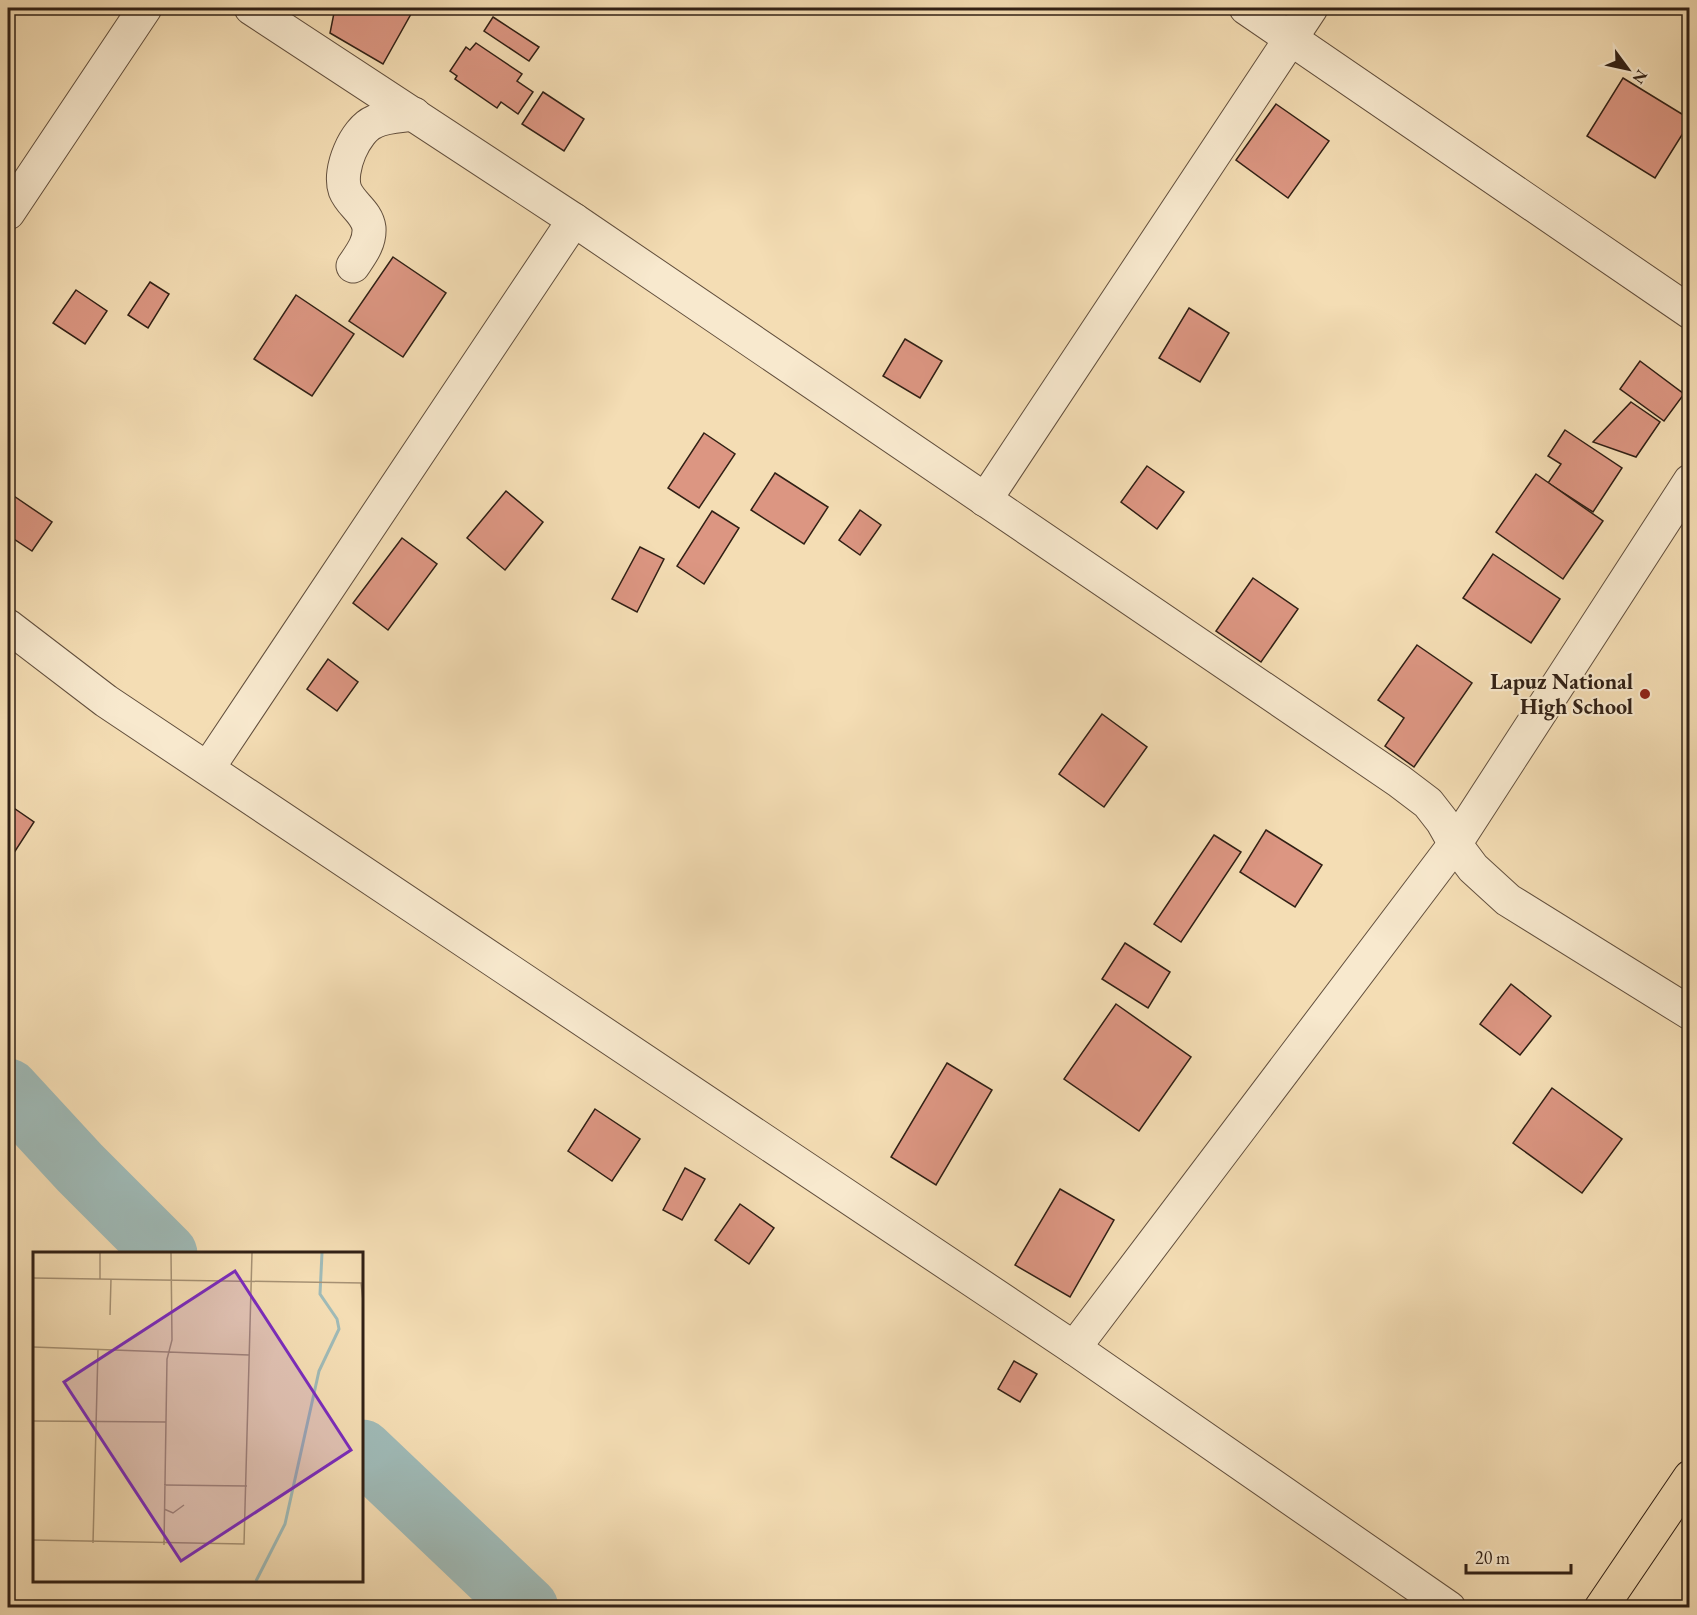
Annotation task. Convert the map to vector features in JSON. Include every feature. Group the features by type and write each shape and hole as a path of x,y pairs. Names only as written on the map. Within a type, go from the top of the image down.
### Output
{"main road":[{"path":"1601,1608 1689,1477"}],"street":[{"path":"8,213 145,8"},
{"path":"251,8 574,220 1399,781 1428,803 1473,868 1508,900 1689,1013"},
{"path":"1246,8 1689,312"},
{"path":"986,500 1311,8"},
{"path":"353,266 367,242 369,230 367,219 348,197 344,188 344,168 348,157 358,137 372,122 414,114"},
{"path":"208,768 574,220"},
{"path":"1074,1348 1455,844 1689,481"},
{"path":"8,626 106,701 1074,1348 1449,1608"}],"building":[{"path":"335,8 365,8 372,11 374,8 401,8 411,14 383,64 330,33"},
{"path":"493,17 539,47 529,61 484,31"},
{"path":"476,43 522,74 517,81 533,92 518,114 501,102 497,108 455,79 457,76 450,71 466,47 470,50"},
{"path":"1623,78 1690,119 1655,178 1587,136"},
{"path":"543,92 584,119 564,151 522,124"},
{"path":"1276,104 1329,141 1288,198 1236,160"},
{"path":"393,257 446,293 403,357 349,321"},
{"path":"150,282 169,294 148,328 128,315"},
{"path":"76,290 107,311 85,344 53,323"},
{"path":"296,295 354,334 312,396 254,359"},
{"path":"1189,308 1229,333 1200,382 1159,358"},
{"path":"905,339 942,361 920,398 883,376"},
{"path":"1640,361 1684,394 1664,421 1620,389"},
{"path":"1631,402 1660,422 1636,457 1593,442"},
{"path":"1565,430 1622,468 1593,512 1548,483 1561,464 1548,456"},
{"path":"704,433 735,454 699,508 668,488"},
{"path":"1147,466 1184,492 1157,529 1121,502"},
{"path":"775,473 828,507 804,544 751,510"},
{"path":"1536,474 1603,521 1563,579 1496,532"},
{"path":"506,491 543,522 505,570 467,538"},
{"path":"8,492 52,522 32,551 8,535"},
{"path":"860,510 881,525 860,555 839,540"},
{"path":"712,511 739,528 704,584 677,566"},
{"path":"402,538 437,564 388,630 353,603"},
{"path":"640,547 664,559 637,612 612,599"},
{"path":"1493,554 1560,599 1531,643 1463,598"},
{"path":"1253,578 1298,609 1261,662 1216,631"},
{"path":"1417,645 1472,683 1414,767 1385,746 1404,718 1378,700"},
{"path":"328,659 358,682 337,711 307,689"},
{"path":"1102,714 1147,747 1104,807 1059,774"},
{"path":"8,804 34,822 8,862"},
{"path":"1266,830 1322,865 1295,907 1240,872"},
{"path":"1214,835 1241,852 1181,942 1154,924"},
{"path":"1125,943 1170,972 1148,1008 1102,979"},
{"path":"1511,984 1551,1016 1520,1055 1480,1024"},
{"path":"1116,1004 1191,1057 1139,1131 1064,1079"},
{"path":"947,1063 992,1090 936,1185 891,1157"},
{"path":"1552,1088 1622,1139 1582,1193 1513,1143"},
{"path":"595,1109 640,1139 612,1181 568,1151"},
{"path":"685,1168 705,1179 682,1220 663,1210"},
{"path":"1060,1189 1114,1220 1070,1297 1015,1265"},
{"path":"740,1204 774,1228 749,1264 715,1240"},
{"path":"1014,1361 1037,1374 1020,1402 998,1389"}],"waterway":[{"path":"8,1090 80,1168 164,1252"},
{"path":"363,1452 527,1608"}],"place":[{"name":"Lapuz National High School","path":"1645,694"}]}
